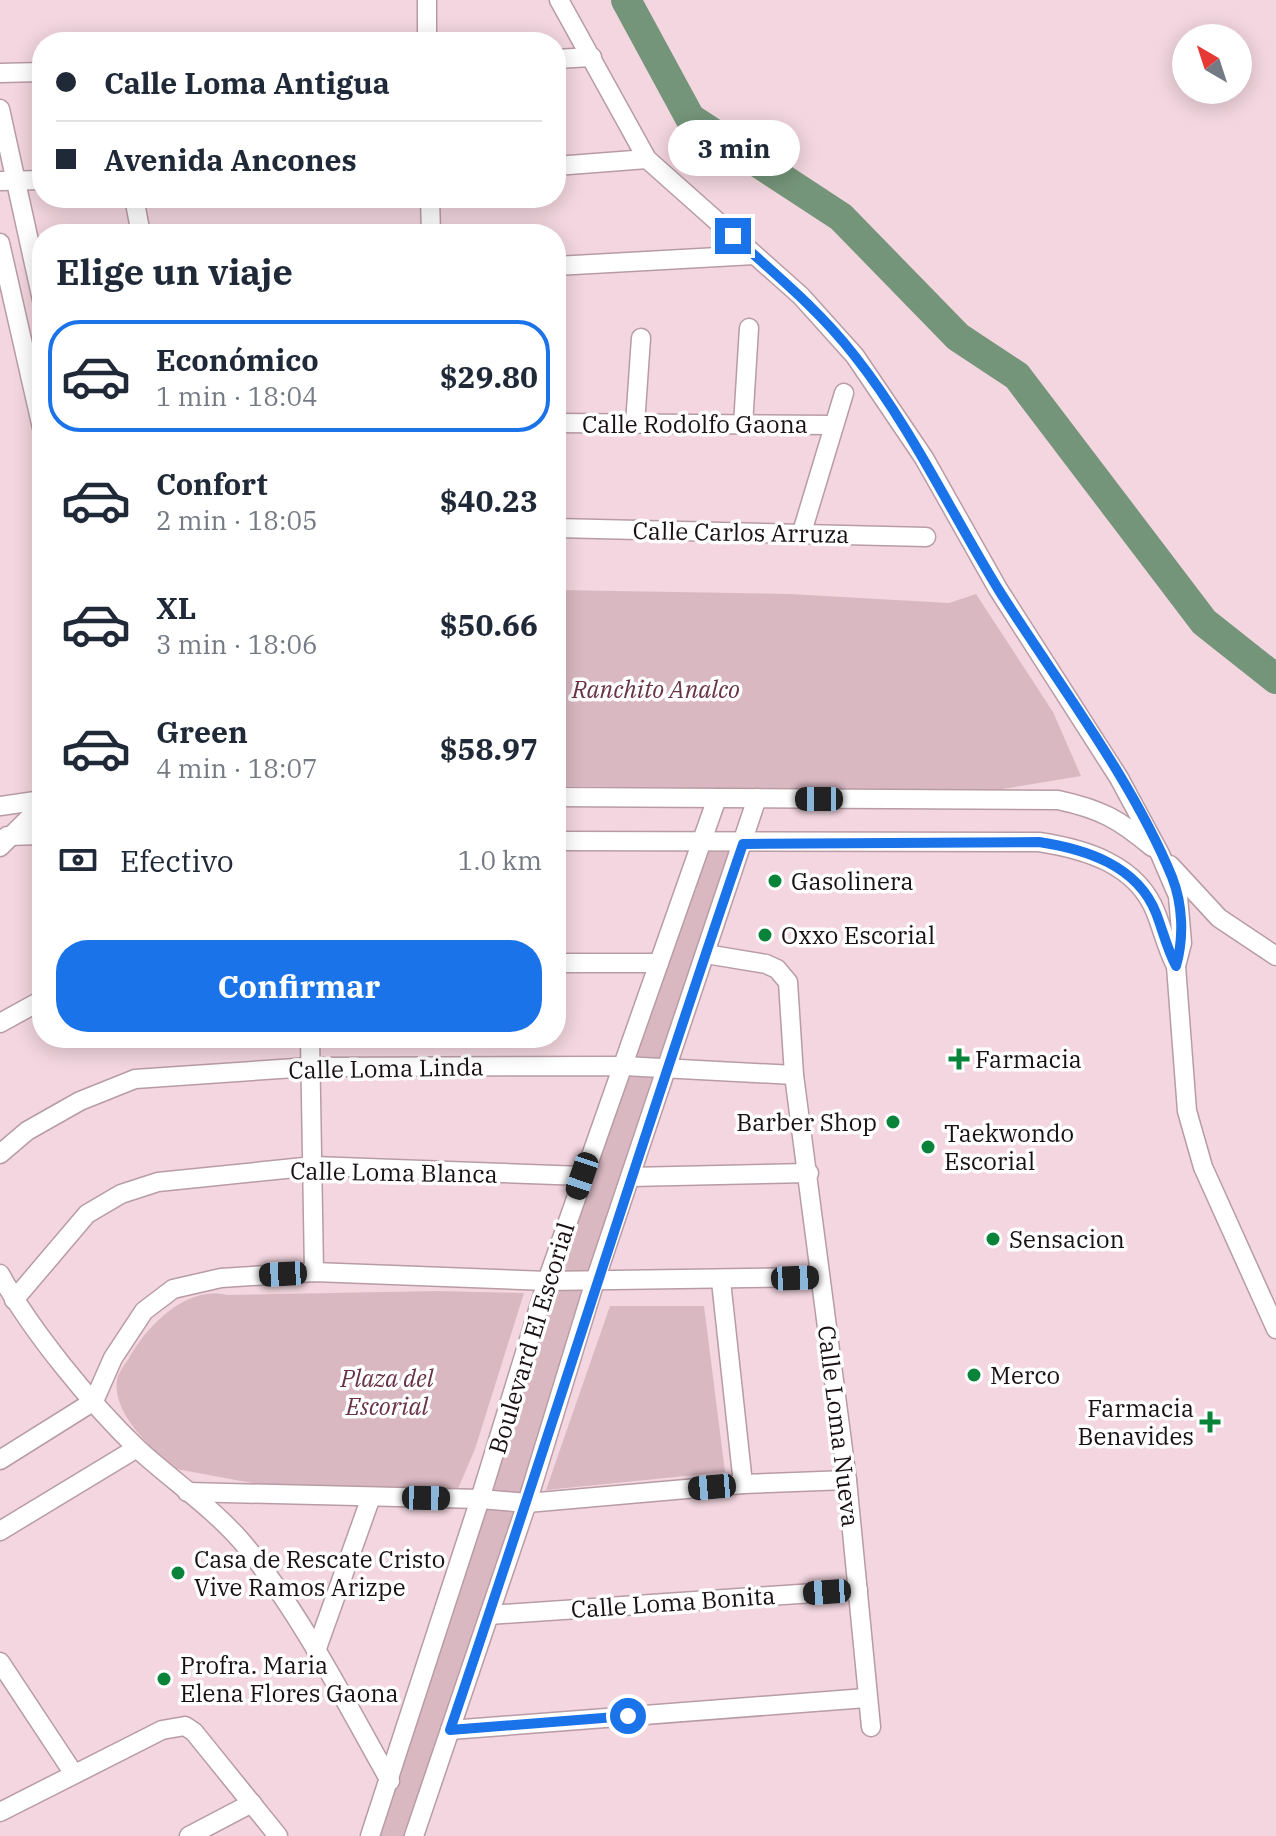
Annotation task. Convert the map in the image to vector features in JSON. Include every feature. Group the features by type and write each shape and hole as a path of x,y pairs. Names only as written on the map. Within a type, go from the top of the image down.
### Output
{"street":[{"path":"427,0 427,32"},
{"path":"559,0 647,159 801,296 855,356 924,458 998,589 1112,766 1160,854 1178,896 1182,943 1176,966"},
{"path":"566,58 592,57"},
{"path":"0,73 32,72"},
{"path":"0,109 7,181 32,266"},
{"path":"566,165 647,159"},
{"path":"7,181 32,180"},
{"path":"0,243 4,285 32,390"},
{"path":"566,265 754,255"},
{"path":"743,425 749,328"},
{"path":"635,424 641,338"},
{"path":"802,532 844,393"},
{"name":"Calle Rodolfo Gaona","path":"566,423 833,425"},
{"name":"Calle Carlos Arruza","path":"566,528 926,537"},
{"path":"566,797 1058,800 1093,807 1120,820 1160,854 1219,918 1276,956"},
{"name":"Boulevard El Escorial","path":"370,1836 582,1176 624,1066 717,798"},
{"name":"Boulevard El Escorial","path":"414,1836 527,1503 595,1281 757,798"},
{"path":"0,806 32,804"},
{"path":"5,840 32,813"},
{"path":"5,840 32,836"},
{"path":"566,841 702,844 1039,842 1077,848 1107,861 1142,890 1155,911 1176,966 1191,1125 1203,1167 1276,1329"},
{"name":"Calle Loma Nueva","path":"706,954 766,964 777,969 788,982 794,1075 847,1480 871,1727"},
{"path":"566,963 659,963"},
{"path":"0,1023 32,1005"},
{"path":"310,1048 314,1272"},
{"name":"Calle Loma Linda","path":"0,1154 27,1131 80,1101 135,1079 310,1067 624,1066 794,1075"},
{"name":"Calle Loma Blanca","path":"14,1300 87,1214 121,1194 158,1182 314,1166 582,1176"},
{"path":"630,1177 809,1173"},
{"path":"0,1460 94,1401 113,1358 144,1311 173,1289 221,1278 314,1272 547,1281 721,1281 820,1277"},
{"path":"0,1274 14,1300 94,1401 137,1448 244,1544 316,1651 390,1781"},
{"path":"721,1281 743,1484"},
{"path":"0,1531 137,1448"},
{"path":"187,1492 480,1499 527,1503 743,1484 847,1480"},
{"path":"316,1651 371,1497"},
{"name":"Calle Loma Bonita","path":"489,1615 858,1590"},
{"path":"0,1662 74,1774"},
{"path":"450,1730 866,1698"},
{"path":"0,1812 162,1730 185,1726 194,1732 278,1836"},
{"path":"189,1836 252,1803"}],"green space":[{"name":"Ranchito Analco","path":"566,590 789,594 949,603 976,594 1053,712 1081,776 984,792 566,786"},
{"path":"740,845 664,1067 626,1065 704,846"},
{"path":"625,1068 666,1070 595,1279 548,1280"},
{"path":"548,1283 594,1283 527,1502 482,1498"},
{"name":"Plaza del Escorial","path":"437,1291 524,1293 475,1449 454,1498 258,1484 171,1468 135,1428 121,1405 117,1393 118,1377 146,1333 169,1311 197,1296"},
{"path":"610,1306 704,1306 725,1472 546,1490"},
{"path":"481,1500 526,1504 413,1836 371,1836"}],"waterway":[{"path":"626,0 690,118 841,217 958,337 1017,376 1204,622 1276,679"}],"place":[{"name":"Gasolinera","path":"775,881"},
{"name":"Oxxo Escorial","path":"765,935"},
{"name":"Farmacia","path":"959,1059"},
{"name":"Barber Shop","path":"893,1122"},
{"name":"Taekwondo Escorial","path":"928,1147"},
{"name":"Sensacion","path":"993,1239"},
{"name":"Merco","path":"974,1375"},
{"name":"Farmacia Benavides","path":"1210,1422"},
{"name":"Casa de Rescate Cristo Vive Ramos Arizpe","path":"178,1573"},
{"name":"Profra. Maria Elena Flores Gaona","path":"164,1679"}],"route":[{"path":"628,1716 450,1730 527,1503 595,1281 743,844 1039,842 1077,848 1107,861 1127,874 1142,890 1155,911 1165,944 1176,966 1182,943 1178,896 1160,854 1119,778 998,589 924,458 855,356 827,323 733,236"}]}
